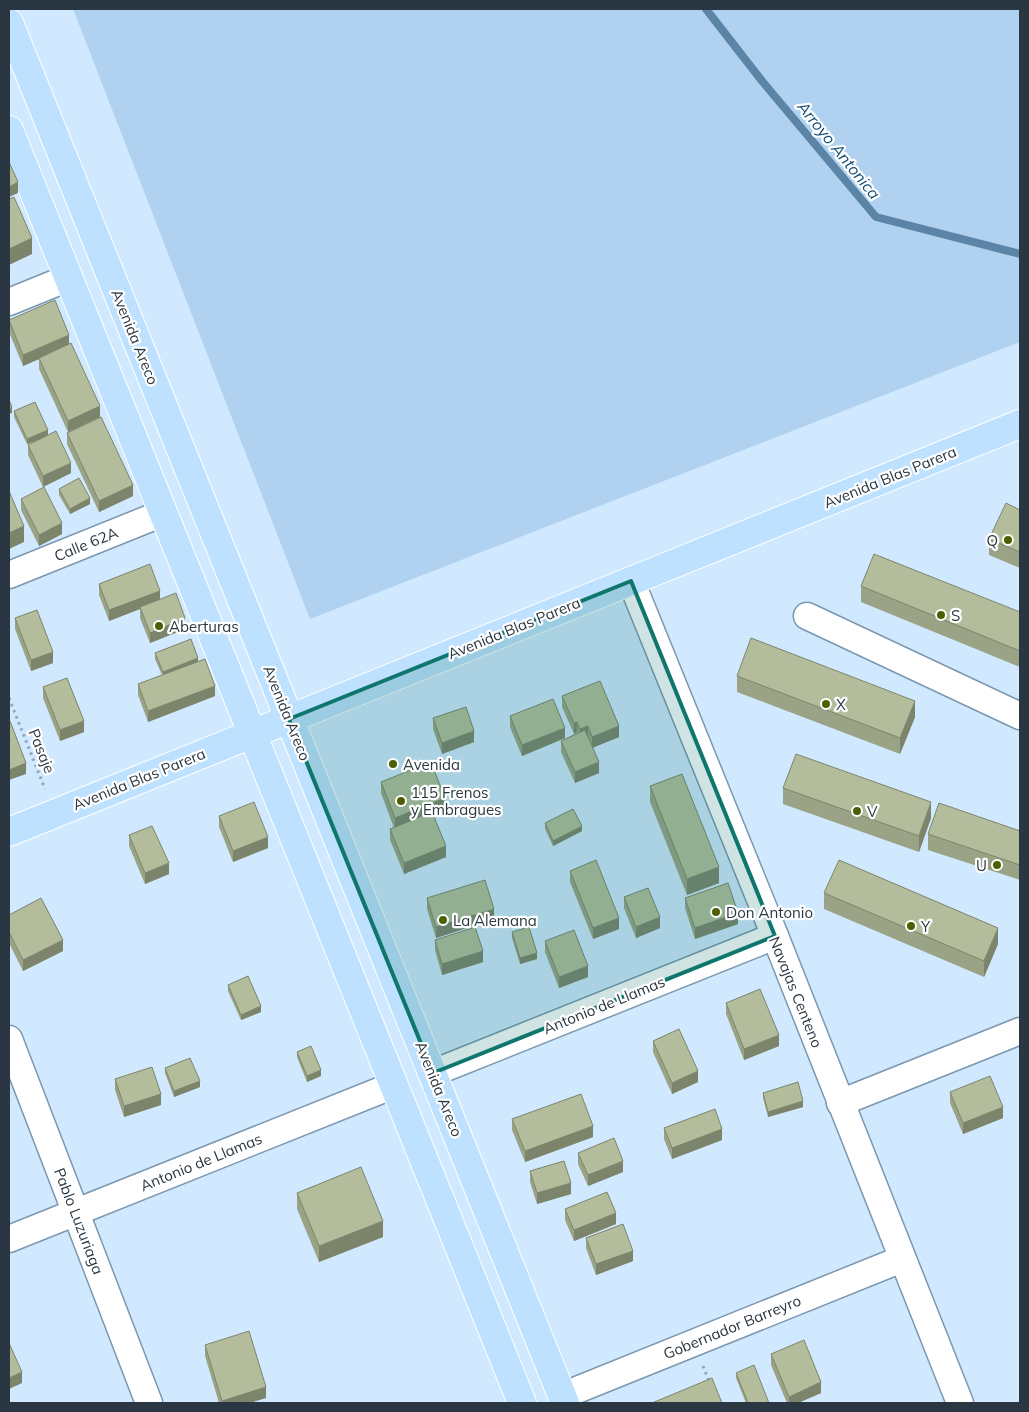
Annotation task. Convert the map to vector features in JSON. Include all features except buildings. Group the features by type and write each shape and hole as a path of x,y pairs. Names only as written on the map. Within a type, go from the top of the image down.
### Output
{"main road":[{"name":"Avenida Areco","path":"9,23 15,57 289,719 563,1400"},
{"path":"9,130 522,1403"},
{"name":"Avenida Blas Parera","path":"9,832 1020,424"}],"street":[{"path":"9,302 68,278"},
{"name":"Calle 62A","path":"9,575 163,513"},
{"name":"Navajas Centeno","path":"631,581 960,1403"},
{"path":"807,616 1020,716"},
{"name":"Antonio de Llamas","path":"433,1073 774,936"},
{"path":"840,1103 1020,1031"},
{"name":"Pablo Luzuriaga","path":"9,1039 149,1403"},
{"name":"Antonio de Llamas","path":"9,1239 394,1086"},
{"name":"Gobernador Barreyro","path":"563,1400 694,1343 902,1259"}],"path":[{"name":"Pasaje","path":"9,698 55,813"},
{"path":"694,1343 711,1386"}],"highlighted area":[{"path":"631,581 775,936 433,1073 289,719"}],"shaded area":[{"path":"73,9 1020,9 1020,342 310,619"}],"waterway":[{"name":"Arroyo Antonica","path":"706,9 762,81 876,217 1020,254"}],"place":[{"name":"Q","path":"1008,540"},
{"name":"S","path":"941,615"},
{"name":"Aberturas","path":"159,626"},
{"name":"X","path":"826,704"},
{"name":"Avenida","path":"393,764"},
{"name":"115 Frenos y Embragues","path":"401,801"},
{"name":"V","path":"857,811"},
{"name":"U","path":"997,865"},
{"name":"Don Antonio","path":"716,912"},
{"name":"La Alemana","path":"443,920"},
{"name":"Y","path":"911,926"}]}
